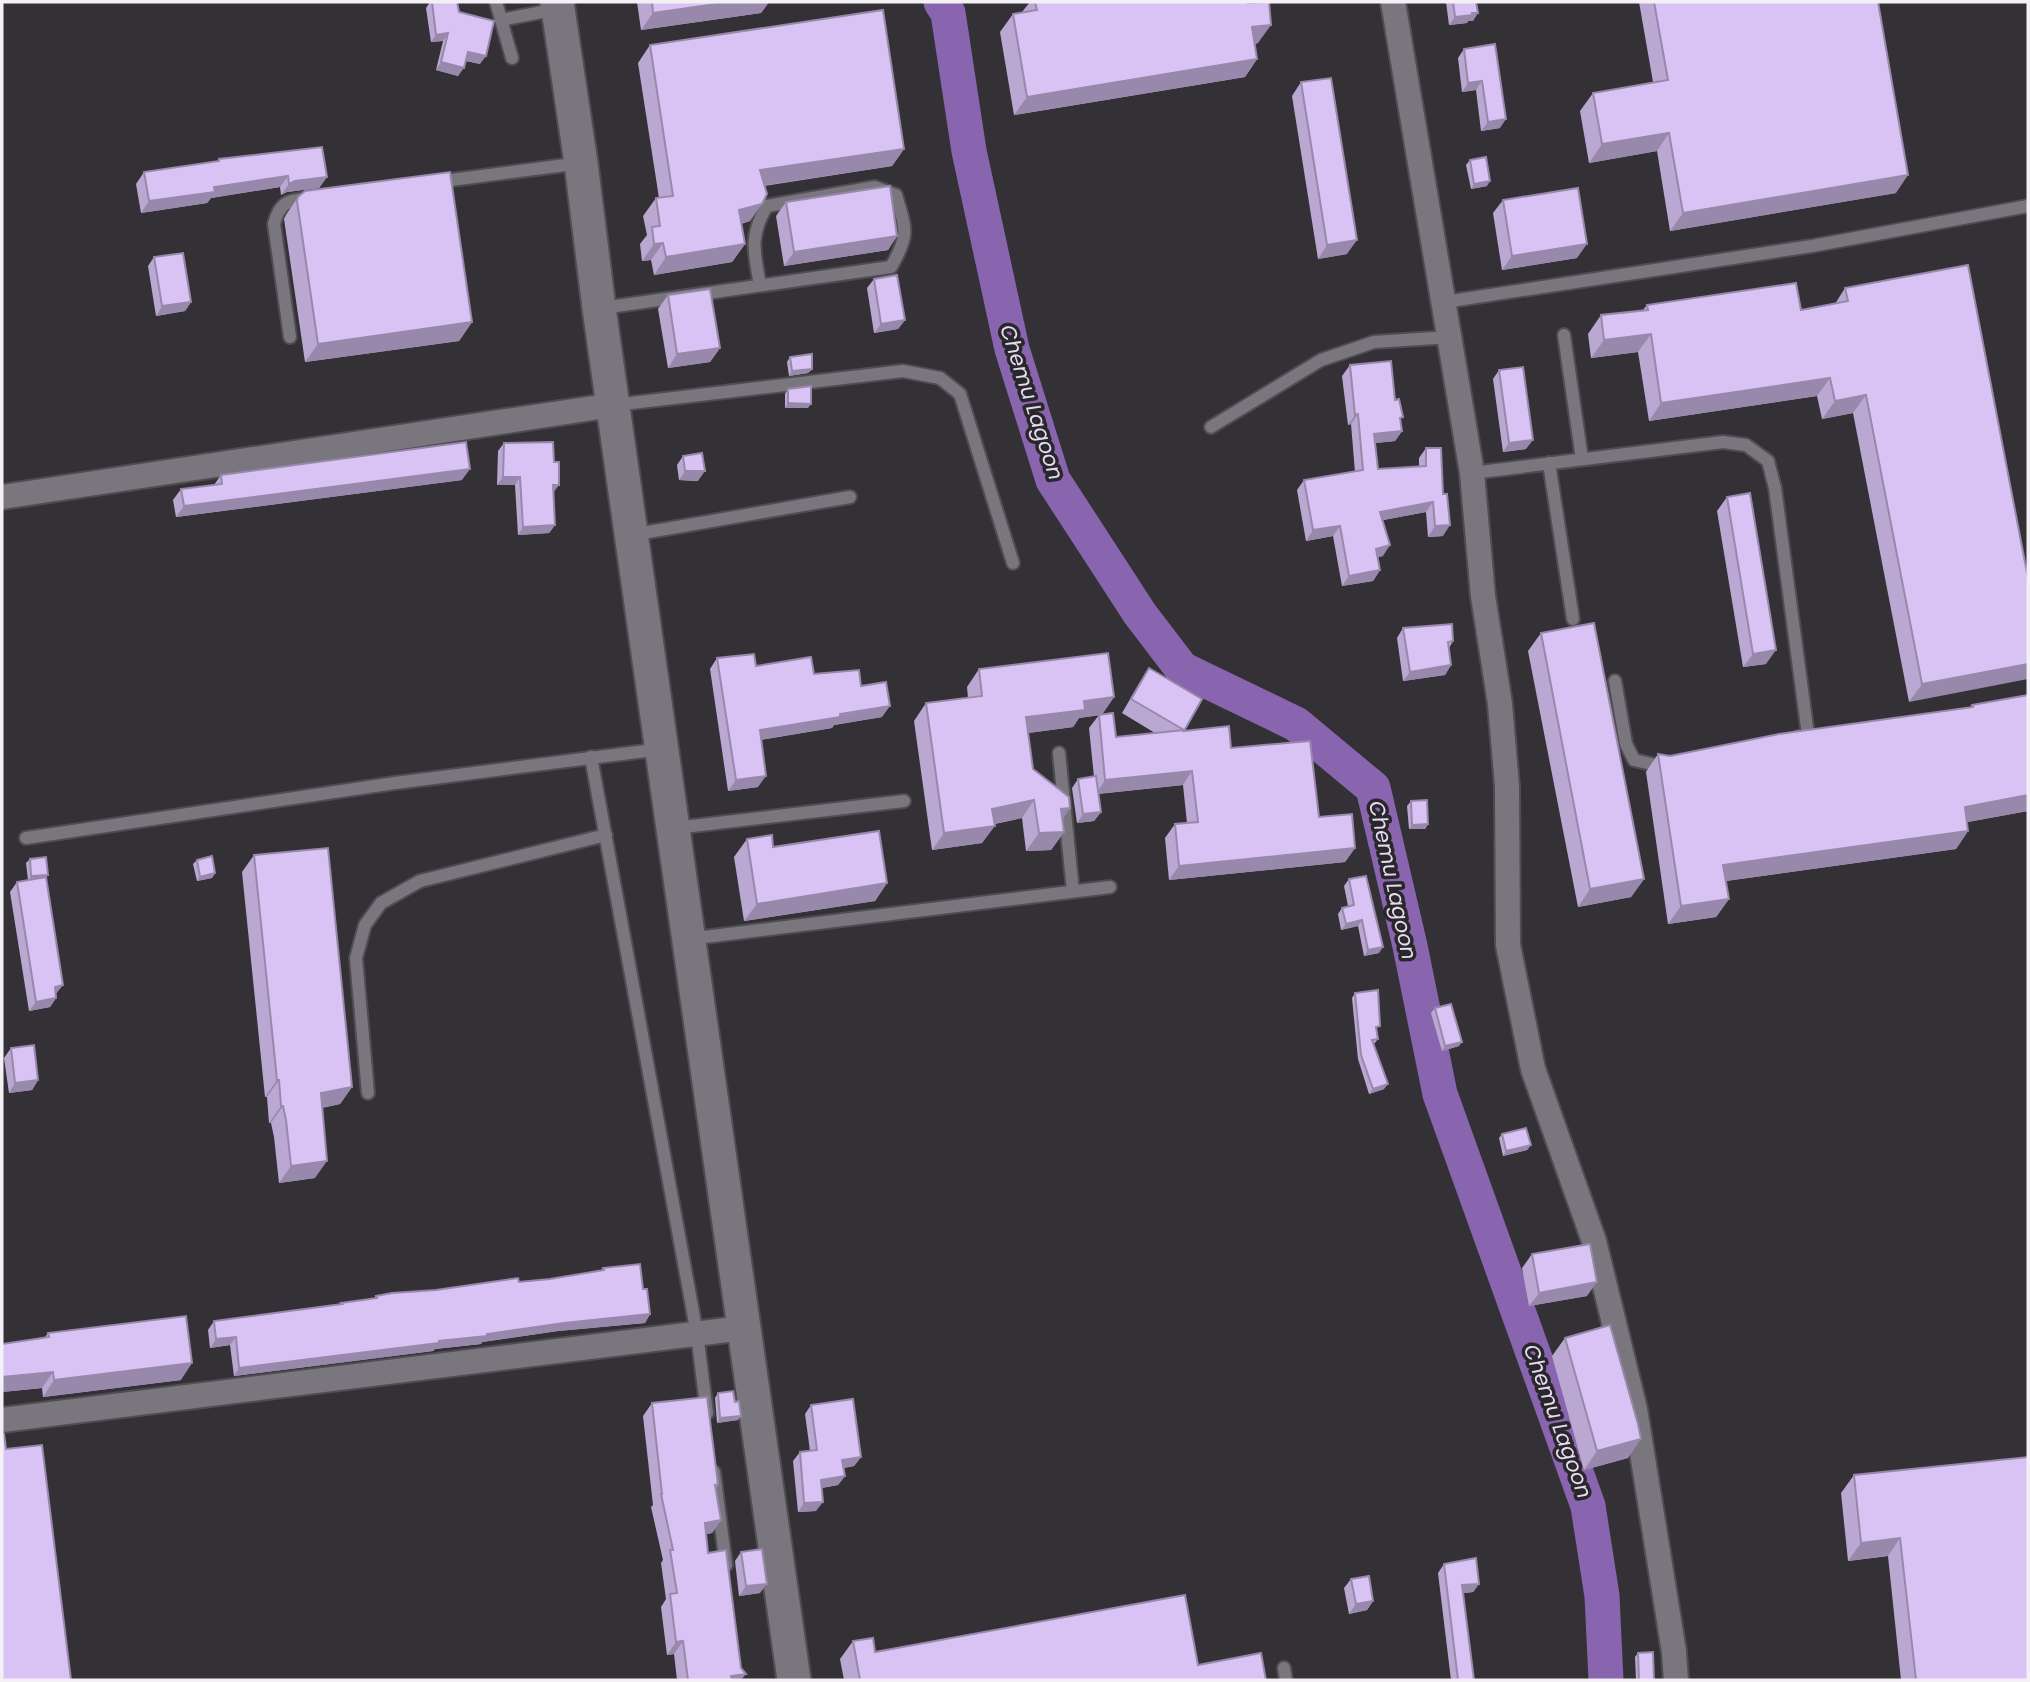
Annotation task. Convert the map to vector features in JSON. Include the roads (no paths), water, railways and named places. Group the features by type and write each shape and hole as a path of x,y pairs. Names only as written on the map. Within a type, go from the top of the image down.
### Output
{"street":[{"path":"1394,2 1472,473 1483,596 1500,704 1507,786 1508,945 1533,1069 1594,1241 1635,1409 1675,1652 1676,1680"},
{"path":"557,6 794,1680"},
{"path":"2,497 613,405"},
{"path":"2,1420 743,1328"}],"lane":[{"path":"496,2 512,58"},
{"path":"501,20 557,6"},
{"path":"421,183 581,163"},
{"path":"598,309 891,267 904,243 905,224 896,195 875,187 767,206 757,224 753,251 760,285"},
{"path":"290,337 274,224 278,210 288,201 328,195"},
{"path":"1444,302 1812,246 2028,206"},
{"path":"1564,335 1582,459"},
{"path":"1211,427 1321,360 1374,342 1450,337"},
{"path":"613,405 903,371 940,378 960,394 1013,563"},
{"path":"1472,473 1723,442 1746,445 1768,461 1775,488 1808,736"},
{"path":"1549,463 1573,619"},
{"path":"631,535 850,497"},
{"path":"1615,681 1626,744 1634,760 1656,765 1681,760"},
{"path":"1783,740 1822,733"},
{"path":"26,838 395,783 661,749"},
{"path":"1059,753 1073,891"},
{"path":"592,757 697,1334 709,1431"},
{"path":"672,828 904,801"},
{"path":"368,1093 356,958 365,925 381,903 420,881 606,835"},
{"path":"688,939 1110,887"},
{"path":"712,1459 728,1583"}],"waterway":[{"name":"Chemu Lagoon","path":"941,2 948,13 969,151 1012,349 1053,480 1140,614 1182,669 1296,724 1373,788 1410,946 1440,1094 1588,1506 1602,1596 1606,1680"}]}
